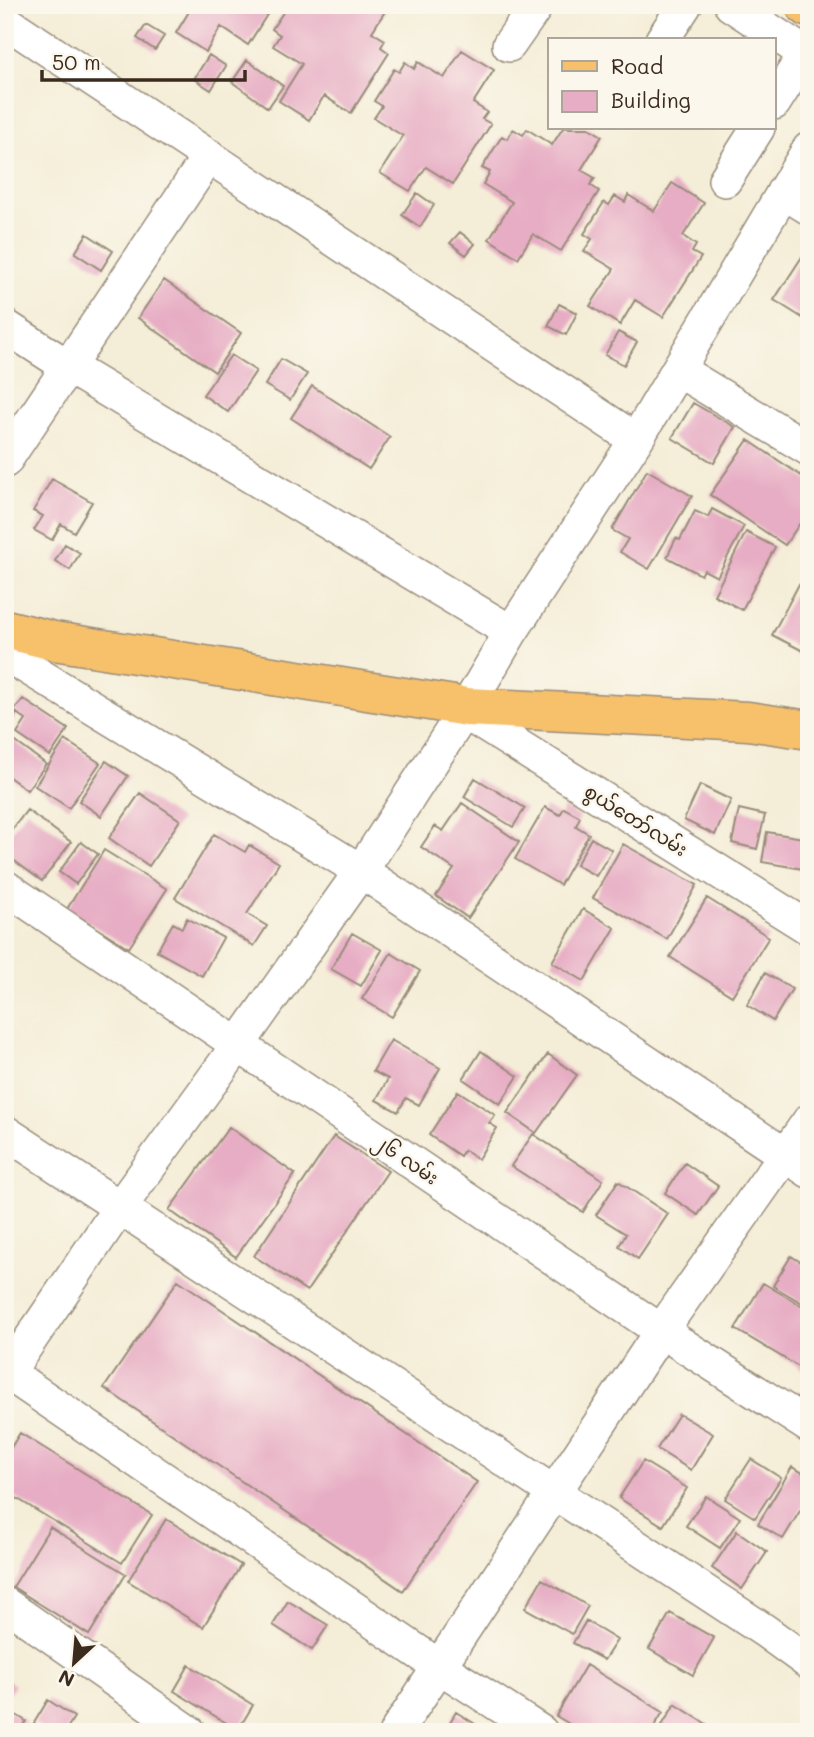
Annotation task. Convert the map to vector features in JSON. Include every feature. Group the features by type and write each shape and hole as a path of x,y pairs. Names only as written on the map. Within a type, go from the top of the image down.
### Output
{"main road":[{"path":"5,629 54,641 465,709 748,721 809,730"}],"street":[{"path":"509,45 537,5"},
{"path":"663,38 685,5"},
{"path":"731,5 807,55 776,100"},
{"path":"5,21 636,440"},
{"path":"725,180 757,130"},
{"path":"541,1732 440,1667 6,1374 120,1207 361,871 678,370 796,200 809,149"},
{"path":"5,461 209,156"},
{"path":"5,326 67,366 511,632"},
{"path":"678,370 809,449"},
{"path":"5,654 361,871 797,1163"},
{"name":"စွယ်တော်လမ်း","path":"465,709 809,928"},
{"name":"၂၆ လမ်း","path":"5,887 661,1331 809,1426"},
{"path":"396,1732 661,1331 797,1163 809,1121"},
{"path":"5,1132 765,1631 809,1663"},
{"path":"5,1604 189,1732"}],"building":[{"path":"193,5 273,5 248,45 221,27 206,52 176,33"},
{"path":"288,5 389,5 372,32 385,40 381,47 389,53 351,113 324,96 309,120 279,101 302,64 273,46 280,35 272,29"},
{"path":"146,25 164,36 155,50 137,38"},
{"path":"462,50 494,70 473,103 487,112 482,119 491,124 453,184 426,167 410,191 380,173 403,136 374,118 382,106 374,101 394,69 399,72 405,62 414,69 418,62 444,78"},
{"path":"209,55 226,66 211,90 194,79"},
{"path":"247,60 283,86 268,108 232,82"},
{"path":"513,129 523,135 527,129 552,145 562,130 592,130 602,136 581,170 595,178 590,185 599,191 561,251 533,234 518,258 489,239 512,202 483,184 490,172 482,168 502,136 507,139"},
{"path":"672,183 704,203 683,236 696,245 692,252 701,257 663,317 635,300 620,325 590,306 614,269 584,251 592,239 584,234 604,202 609,205 615,196 625,202 628,195 654,211"},
{"path":"417,193 434,205 420,227 402,215"},
{"path":"460,232 475,244 466,255 450,243"},
{"path":"87,234 113,251 101,270 75,253"},
{"path":"809,246 809,322 774,300"},
{"path":"164,280 241,333 215,372 138,318"},
{"path":"559,304 577,313 566,335 548,326"},
{"path":"618,332 637,342 624,365 605,355"},
{"path":"231,355 256,371 228,412 203,395"},
{"path":"281,359 307,374 290,400 265,385"},
{"path":"312,386 390,437 369,469 291,418"},
{"path":"693,403 735,427 714,463 672,438"},
{"path":"748,440 809,481 809,510 785,545 710,495"},
{"path":"647,470 692,496 649,569 620,552 628,539 612,530"},
{"path":"52,479 92,502 74,532 61,524 52,540 34,530 43,516 33,511"},
{"path":"712,509 744,526 717,577 704,570 701,575 667,557 676,538 680,540 695,511 708,517"},
{"path":"746,532 775,547 742,610 714,595"},
{"path":"65,544 80,553 70,570 55,561"},
{"path":"809,576 809,654 772,635 799,584 803,586"},
{"path":"23,699 68,729 50,756 17,734 26,720 14,711"},
{"path":"5,704 14,707 11,713 16,714 5,740"},
{"path":"13,740 46,764 27,790 5,774 5,750"},
{"path":"65,740 100,763 69,808 35,786"},
{"path":"106,761 128,776 101,816 79,801"},
{"path":"475,778 525,808 513,827 464,797"},
{"path":"700,785 731,800 715,835 684,820"},
{"path":"140,793 180,820 149,866 109,838"},
{"path":"462,803 519,842 468,918 436,896 454,869 421,847 435,826 443,831"},
{"path":"545,807 560,815 564,808 580,817 576,826 589,834 560,885 515,859"},
{"path":"739,809 765,815 757,849 732,843"},
{"path":"27,810 71,842 42,881 5,854 5,839"},
{"path":"767,832 809,839 809,870 762,862"},
{"path":"214,834 245,852 249,845 279,863 247,914 267,926 254,946 175,898"},
{"path":"591,838 612,850 596,876 576,865"},
{"path":"81,842 98,854 76,884 59,872"},
{"path":"623,844 697,885 667,939 593,898"},
{"path":"104,850 167,889 129,948 67,909"},
{"path":"707,898 769,937 732,996 670,957"},
{"path":"583,909 615,928 584,981 552,962"},
{"path":"187,918 223,938 202,976 157,951 173,923 182,928"},
{"path":"352,933 382,950 361,986 331,969"},
{"path":"391,953 420,971 392,1017 362,999"},
{"path":"765,973 792,989 773,1021 747,1005"},
{"path":"391,1040 440,1068 419,1105 406,1098 398,1112 376,1100 388,1079 373,1071"},
{"path":"481,1051 518,1076 500,1104 463,1079"},
{"path":"548,1054 577,1075 536,1133 507,1113"},
{"path":"458,1091 495,1115 489,1123 497,1128 478,1159 464,1150 460,1156 429,1135"},
{"path":"229,1127 295,1174 236,1257 169,1210"},
{"path":"533,1134 603,1180 583,1212 511,1166"},
{"path":"334,1136 388,1171 307,1291 254,1256"},
{"path":"685,1163 718,1186 698,1215 665,1193"},
{"path":"618,1181 668,1214 638,1259 619,1246 626,1234 596,1215"},
{"path":"791,1256 809,1267 809,1307 773,1286"},
{"path":"178,1280 477,1482 403,1591 104,1388"},
{"path":"763,1283 809,1310 809,1373 735,1329"},
{"path":"679,1414 713,1434 691,1470 657,1449"},
{"path":"20,1433 152,1515 122,1563 5,1491 5,1457"},
{"path":"751,1459 781,1478 755,1518 725,1499"},
{"path":"643,1461 687,1488 663,1526 619,1498"},
{"path":"792,1467 809,1476 809,1496 783,1539 758,1524"},
{"path":"706,1496 740,1518 720,1548 686,1526"},
{"path":"166,1519 241,1565 203,1627 128,1581"},
{"path":"50,1527 126,1574 89,1635 13,1587"},
{"path":"737,1531 767,1552 742,1589 712,1568"},
{"path":"542,1579 588,1606 572,1634 525,1608"},
{"path":"288,1601 328,1625 312,1650 273,1625"},
{"path":"670,1613 714,1638 693,1675 649,1649"},
{"path":"586,1621 617,1640 604,1660 573,1643"},
{"path":"189,1665 253,1705 238,1730 174,1691"},
{"path":"586,1665 663,1712 651,1732 583,1732 556,1716"},
{"path":"5,1679 15,1685 5,1701"},
{"path":"48,1700 74,1717 65,1732 47,1732 34,1723"},
{"path":"675,1704 719,1732 658,1732"},
{"path":"8,1710 26,1721 20,1732 5,1732 5,1714"},
{"path":"456,1712 488,1732 444,1732"}]}
